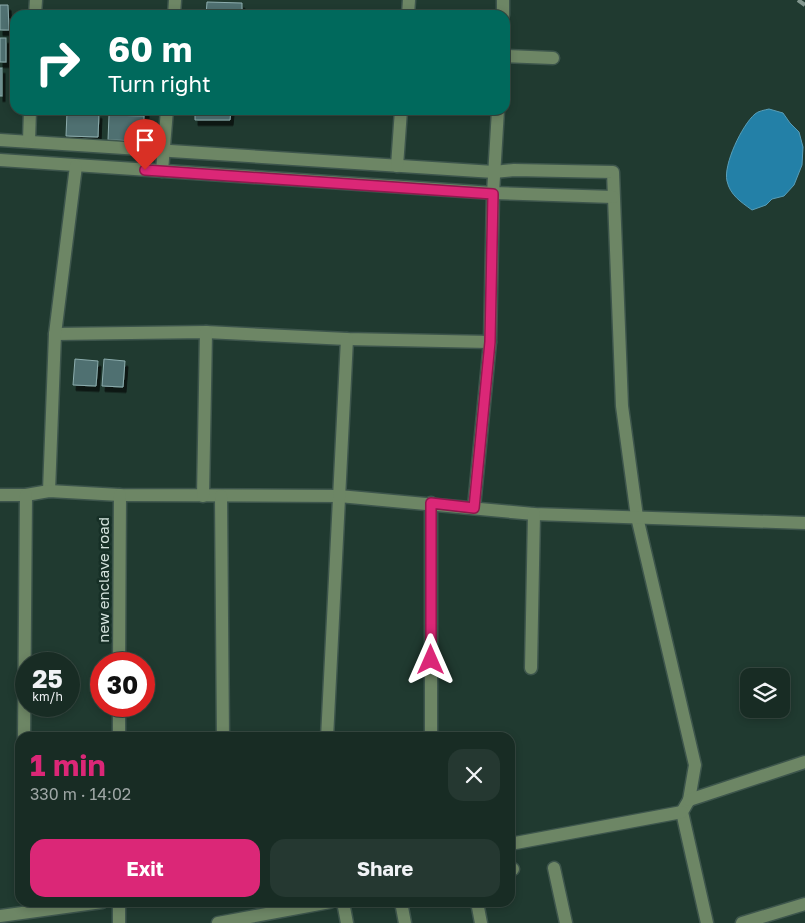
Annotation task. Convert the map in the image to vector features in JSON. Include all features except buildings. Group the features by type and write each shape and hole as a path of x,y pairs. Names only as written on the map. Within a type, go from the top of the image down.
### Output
{"street":[{"path":"510,56 553,58"},
{"path":"29,141 30,115"},
{"path":"162,172 166,115"},
{"path":"398,166 401,115"},
{"path":"474,508 490,342 493,194 498,115"},
{"path":"0,140 494,172 514,170 613,172 622,406 637,517 695,765 689,800 682,812 707,923"},
{"path":"0,160 493,194 613,197"},
{"path":"49,491 55,334 76,166"},
{"path":"55,334 206,332 347,339 490,342"},
{"path":"203,496 206,332"},
{"path":"327,732 347,339"},
{"path":"0,495 26,495 49,491 120,495 339,496 534,514 805,523"},
{"path":"24,732 26,495"},
{"name":"new enclave road","path":"119,652 120,495"},
{"path":"221,496 223,732"},
{"path":"430,732 431,503"},
{"path":"531,668 534,514"},
{"path":"119,717 119,732"},
{"path":"689,800 805,762"},
{"path":"515,843 682,812"},
{"path":"554,868 566,923"},
{"path":"745,923 805,904"},
{"path":"0,916 22,908 35,907"},
{"path":"118,907 119,923"},
{"path":"218,923 267,918 310,907"},
{"path":"344,907 346,923"},
{"path":"402,907 406,923"},
{"path":"478,907 481,923"}],"water":[{"path":"769,109 783,113 799,132 803,147 802,165 794,185 784,196 772,199 766,205 752,210 736,198 728,186 728,165 739,136 750,119 758,112"}],"railway":[{"path":"798,0 805,5"}],"route":[{"path":"145,170 493,194 490,342 474,508 431,503 431,660"}]}
